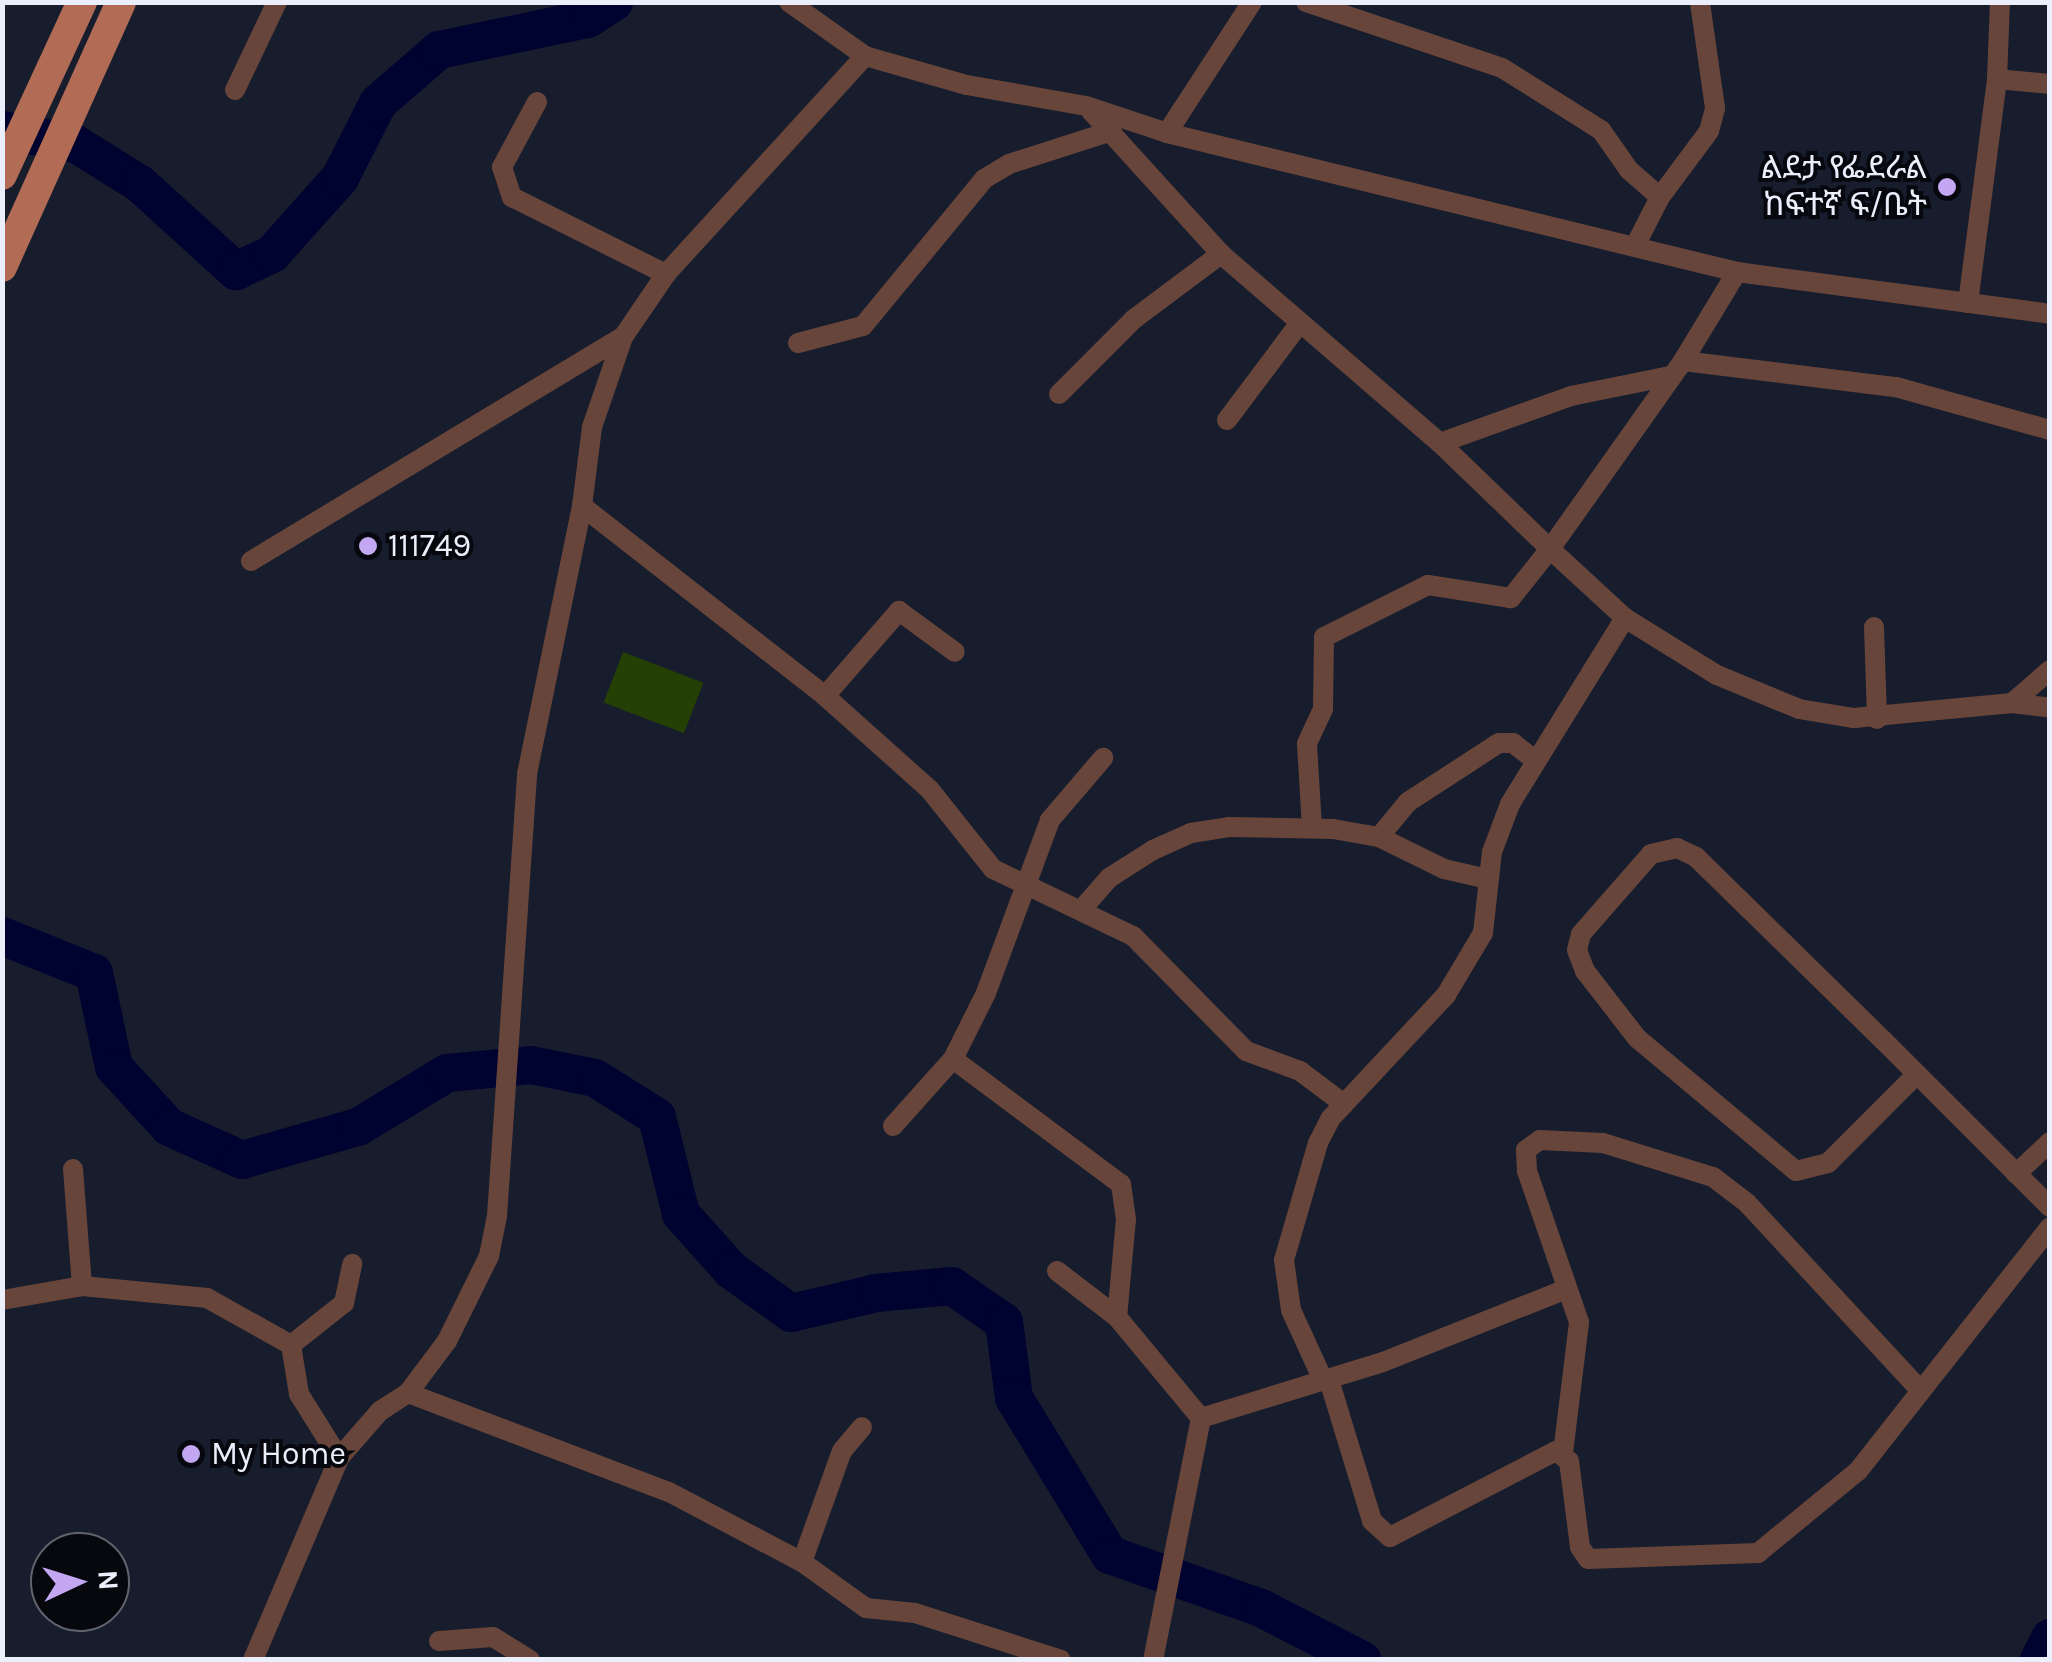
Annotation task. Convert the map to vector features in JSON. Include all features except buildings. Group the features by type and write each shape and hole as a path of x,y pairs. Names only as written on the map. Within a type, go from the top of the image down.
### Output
{"main road":[{"path":"7,166 82,2"},
{"path":"2,267 121,2"}],"street":[{"path":"235,90 277,2"},
{"path":"788,2 865,56 967,85 1086,106 1167,134 1636,244 1737,272 2050,314"},
{"path":"1167,134 1252,2"},
{"path":"1306,2 1502,68 1602,130 1630,170 1660,197"},
{"path":"1636,244 1660,197 1709,131 1715,108 1700,2"},
{"path":"1968,303 1997,79 2000,2"},
{"path":"252,1660 339,1458 380,1410 408,1393 447,1341 488,1256 510,1041 533,728 582,506 592,427 623,337 666,274 865,56"},
{"path":"1997,79 2049,83"},
{"path":"537,102 502,167 512,197 666,274"},
{"path":"1086,106 1221,254 1440,443 1625,618 1717,674 1799,709 1876,719 2012,703 2050,708"},
{"path":"798,343 863,326 984,179 1009,164 1112,132"},
{"path":"1059,394 1134,319 1221,254"},
{"path":"1312,828 1308,744 1323,708 1324,637 1428,585 1508,599 1550,549 1677,368 1737,272"},
{"path":"1227,420 1299,324"},
{"path":"252,561 623,337"},
{"path":"1440,443 1571,396 1677,368 1896,388 2050,430"},
{"path":"582,506 824,696 930,790 993,870 1082,910 1144,944 1246,1052 1300,1070 1344,1104"},
{"path":"824,696 899,611 955,652"},
{"path":"1563,1452 1532,1460 1390,1537 1372,1521 1326,1380 1291,1310 1284,1260 1318,1143 1344,1104 1466,965 1487,920 1488,879 1510,804 1625,618"},
{"path":"1874,627 1876,719"},
{"path":"2012,703 2050,670"},
{"path":"1379,837 1408,802 1498,744 1513,743 1535,760"},
{"path":"893,1126 954,1059 986,993 1050,820 1103,758"},
{"path":"1082,910 1110,878 1191,833 1312,828 1379,837 1444,870 1488,879"},
{"path":"1917,1074 1828,1163 1796,1171 1637,1038 1585,971 1577,950 1581,934 1651,854 1677,848 1696,857 1917,1074 2050,1207"},
{"path":"954,1059 1121,1184 1126,1218 1117,1317"},
{"path":"2016,1174 2050,1142"},
{"path":"1921,1391 1747,1203 1684,1165 1603,1144 1531,1143 1527,1171 1566,1288 1580,1348 1563,1452 1571,1466 1580,1547 1588,1559 1758,1554 1858,1471 1921,1391 2050,1226"},
{"path":"73,1170 82,1286"},
{"path":"292,1345 344,1302 352,1264"},
{"path":"1057,1270 1117,1317 1202,1418"},
{"path":"2,1300 82,1286 208,1298 292,1345"},
{"path":"1202,1418 1326,1380 1566,1288"},
{"path":"292,1345 299,1394 339,1458"},
{"path":"408,1393 669,1492 802,1562 866,1608 914,1613 1061,1660"},
{"path":"1152,1660 1173,1584 1202,1418"},
{"path":"802,1562 842,1451 862,1427"},
{"path":"439,1641 493,1638 530,1660"}],"green space":[{"path":"623,652 703,683 684,733 604,702"}],"waterway":[{"path":"2,130 76,144 140,184 236,271 272,254 340,178 378,103 439,50 588,19 614,2"},
{"path":"2,936 94,973 114,1067 169,1127 242,1160 358,1127 447,1073 531,1065 595,1078 657,1117 681,1214 731,1270 791,1313 876,1293 952,1286 1004,1322 1014,1398 1110,1555 1261,1608 1362,1660"},
{"path":"2039,1660 2050,1638"}],"place":[{"name":"ልደታ የፌደራል ከፍተኛ ፍ/ቤት","path":"1947,187"},
{"name":"111749","path":"368,546"},
{"name":"My Home","path":"191,1454"}]}
